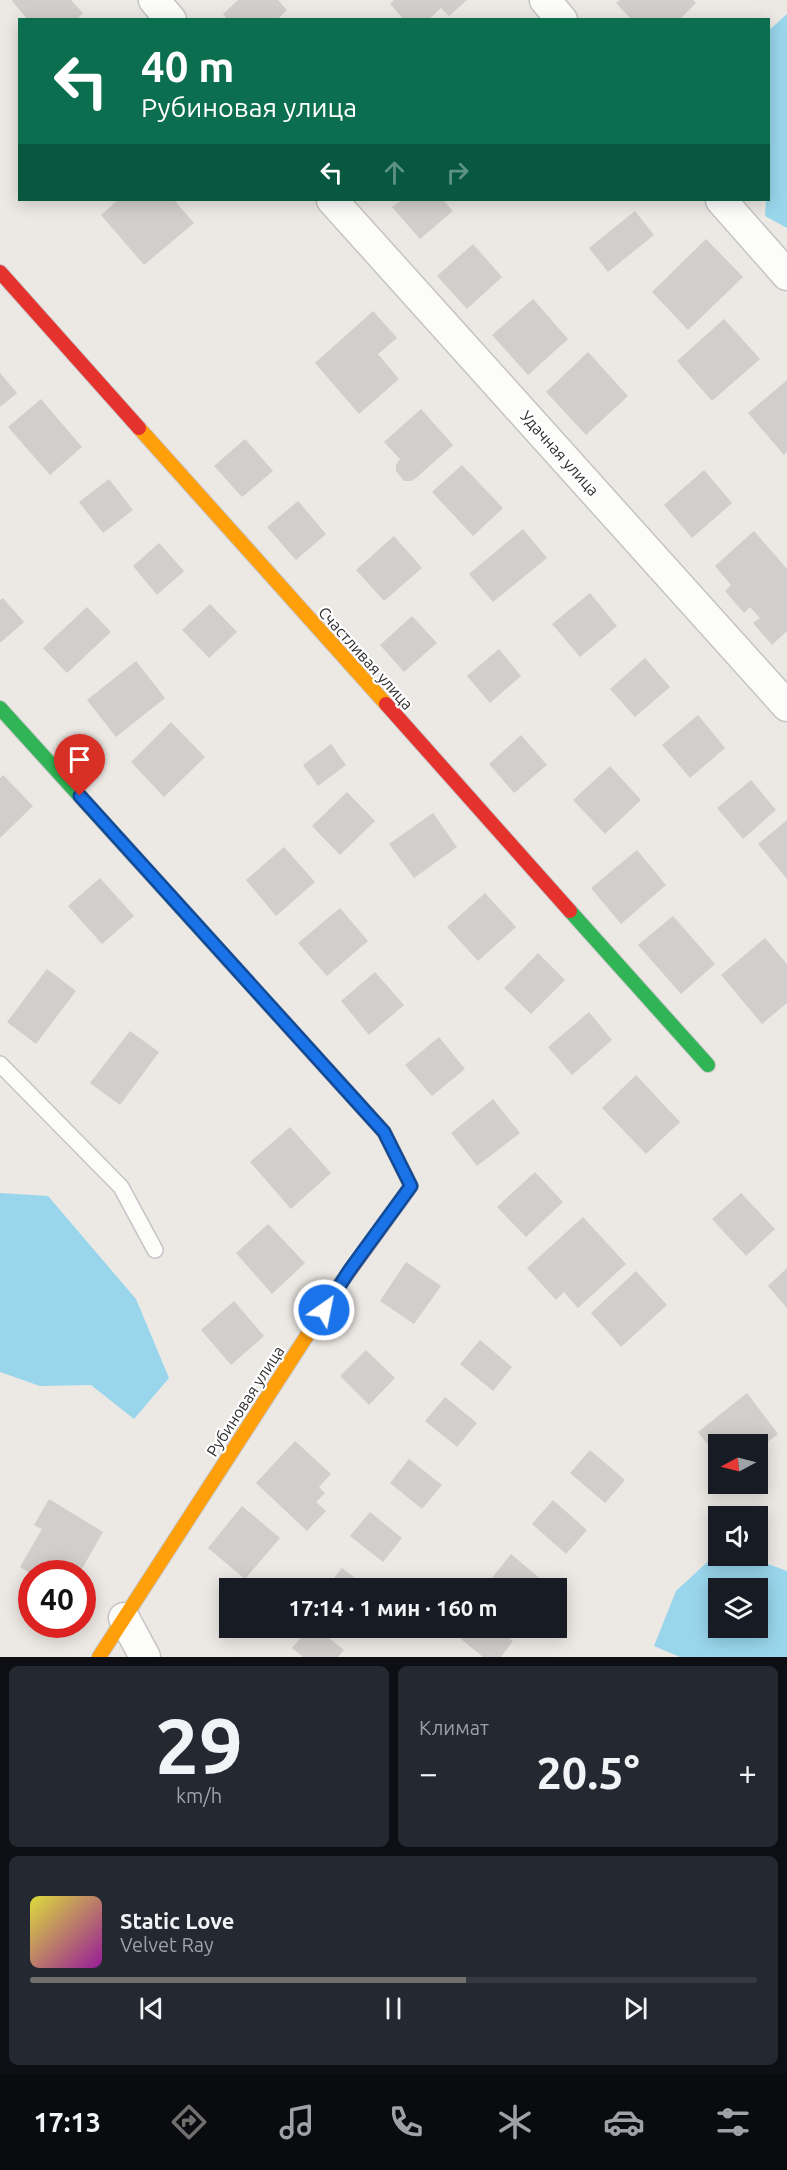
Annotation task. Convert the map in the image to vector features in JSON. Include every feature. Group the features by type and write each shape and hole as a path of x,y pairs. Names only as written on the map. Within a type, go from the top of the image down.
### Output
{"street":[{"path":"153,0 169,18"},
{"path":"545,0 560,18"},
{"name":"Удачная улица","path":"333,201 787,706"},
{"path":"722,201 787,275"},
{"name":"Счастливая улица","path":"0,272 708,1065"},
{"name":"Рубиновая улица","path":"0,708 384,1132 411,1186 349,1271 99,1657"},
{"path":"124,1618 145,1657"}],"lane":[{"path":"0,1064 120,1187 155,1250"}],"water":[{"path":"787,14 787,228 765,216 766,201 770,201 770,29"},
{"path":"0,1193 48,1196 136,1299 169,1378 134,1419 91,1385 40,1386 0,1372"},
{"path":"708,1561 708,1566 768,1566 768,1564 787,1571 787,1657 680,1657 654,1646 676,1591"}],"building":[{"path":"71,0 83,13 78,18 26,18 12,1"},
{"path":"238,0 278,0 287,10 279,18 226,18 223,14"},
{"path":"394,0 467,0 449,16 441,8 430,18 402,18 390,4"},
{"path":"620,0 693,0 696,3 681,18 630,18 616,3"},
{"path":"117,201 175,201 194,223 144,265 101,215"},
{"path":"401,201 444,201 453,211 420,239 392,207"},
{"path":"635,211 654,235 608,272 589,248"},
{"path":"706,239 743,277 688,330 652,292"},
{"path":"473,244 502,277 467,309 437,276"},
{"path":"533,299 568,339 528,375 492,335"},
{"path":"373,311 397,338 378,354 399,379 359,414 315,363"},
{"path":"724,319 760,359 712,401 677,361"},
{"path":"588,352 628,396 586,435 546,392"},
{"path":"0,373 17,393 0,407"},
{"path":"787,380 787,452 784,455 748,413"},
{"path":"41,399 82,447 50,475 8,427"},
{"path":"421,409 453,445 416,478 404,481 396,471 396,465 400,459 384,442"},
{"path":"245,439 273,471 242,497 214,466"},
{"path":"462,465 503,508 473,536 432,492"},
{"path":"704,470 732,503 692,538 664,505"},
{"path":"109,479 133,510 103,533 79,502"},
{"path":"298,501 326,534 296,560 267,527"},
{"path":"523,529 547,558 493,602 469,574"},
{"path":"754,531 787,569 787,631 772,645 753,623 760,618 750,607 744,613 725,591 731,585 715,566"},
{"path":"394,536 422,568 384,601 356,570"},
{"path":"159,543 184,571 157,595 133,566"},
{"path":"590,593 617,626 580,657 552,624"},
{"path":"3,598 24,622 0,643 0,600"},
{"path":"210,604 237,632 209,658 182,630"},
{"path":"87,607 111,632 67,673 43,648"},
{"path":"412,616 437,643 404,672 380,645"},
{"path":"499,649 521,676 490,703 467,676"},
{"path":"645,658 670,687 635,717 610,689"},
{"path":"136,661 165,698 116,737 87,700"},
{"path":"698,715 725,748 690,778 662,745"},
{"path":"171,722 205,757 164,797 131,762"},
{"path":"521,735 547,765 514,793 489,764"},
{"path":"331,744 346,765 318,786 303,765"},
{"path":"610,766 641,800 605,834 573,800"},
{"path":"3,775 33,806 0,838 0,778"},
{"path":"751,780 776,810 743,839 717,808"},
{"path":"347,792 375,821 340,855 312,826"},
{"path":"433,813 457,847 414,878 389,844"},
{"path":"787,820 787,879 758,844"},
{"path":"284,847 315,882 276,916 246,880"},
{"path":"637,850 666,885 621,924 591,888"},
{"path":"100,878 134,916 102,944 68,906"},
{"path":"485,893 516,927 478,961 447,927"},
{"path":"340,908 368,941 327,976 298,943"},
{"path":"673,916 715,964 681,994 638,945"},
{"path":"765,938 787,964 787,1003 762,1024 721,975"},
{"path":"538,953 565,980 531,1014 504,988"},
{"path":"47,969 76,991 36,1044 7,1022"},
{"path":"375,972 404,1005 369,1035 341,1001"},
{"path":"589,1012 612,1040 572,1075 548,1047"},
{"path":"130,1031 159,1052 120,1105 90,1083"},
{"path":"439,1037 465,1069 432,1096 405,1065"},
{"path":"636,1075 680,1122 646,1154 602,1108"},
{"path":"493,1099 520,1133 477,1166 451,1133"},
{"path":"290,1127 331,1173 291,1209 250,1162"},
{"path":"535,1172 563,1202 526,1237 497,1207"},
{"path":"741,1193 775,1229 746,1256 712,1219"},
{"path":"583,1217 626,1264 578,1308 564,1292 556,1300 527,1268"},
{"path":"268,1224 305,1263 272,1294 236,1253"},
{"path":"406,1262 441,1286 414,1324 380,1301"},
{"path":"787,1268 787,1308 768,1286"},
{"path":"636,1271 667,1305 621,1347 591,1313"},
{"path":"234,1301 264,1336 231,1365 201,1330"},
{"path":"480,1340 512,1367 493,1391 460,1364"},
{"path":"366,1350 395,1378 369,1405 340,1376"},
{"path":"747,1393 778,1434 768,1442 768,1434 708,1434 708,1445 698,1432"},
{"path":"445,1397 477,1423 457,1447 425,1421"},
{"path":"295,1441 331,1474 319,1487 325,1493 316,1502 326,1511 307,1531 256,1483"},
{"path":"590,1450 625,1480 605,1503 570,1473"},
{"path":"409,1459 442,1485 422,1509 390,1483"},
{"path":"49,1499 103,1532 87,1560 24,1560 42,1529 34,1525"},
{"path":"553,1500 587,1530 566,1554 532,1524"},
{"path":"242,1506 280,1538 246,1578 208,1548"},
{"path":"370,1512 402,1538 383,1562 350,1536"},
{"path":"511,1554 539,1578 492,1578"},
{"path":"342,1568 355,1578 334,1578"},
{"path":"300,1638 329,1638 344,1650 338,1657 303,1657 292,1648"},
{"path":"509,1638 513,1641 501,1657 483,1657 461,1639"}],"traffic: fast":[{"path":"0,708 278,1015"},
{"path":"570,911 708,1065"}],"traffic: slow":[{"path":"139,428 386,704"},
{"path":"99,1657 341,1283"}],"traffic: jam":[{"path":"0,272 139,428"},
{"path":"386,704 570,911"},
{"path":"278,1015 384,1132 411,1186 341,1283"}],"route":[{"path":"80,796 384,1132 411,1186 349,1271 324,1310"}]}
